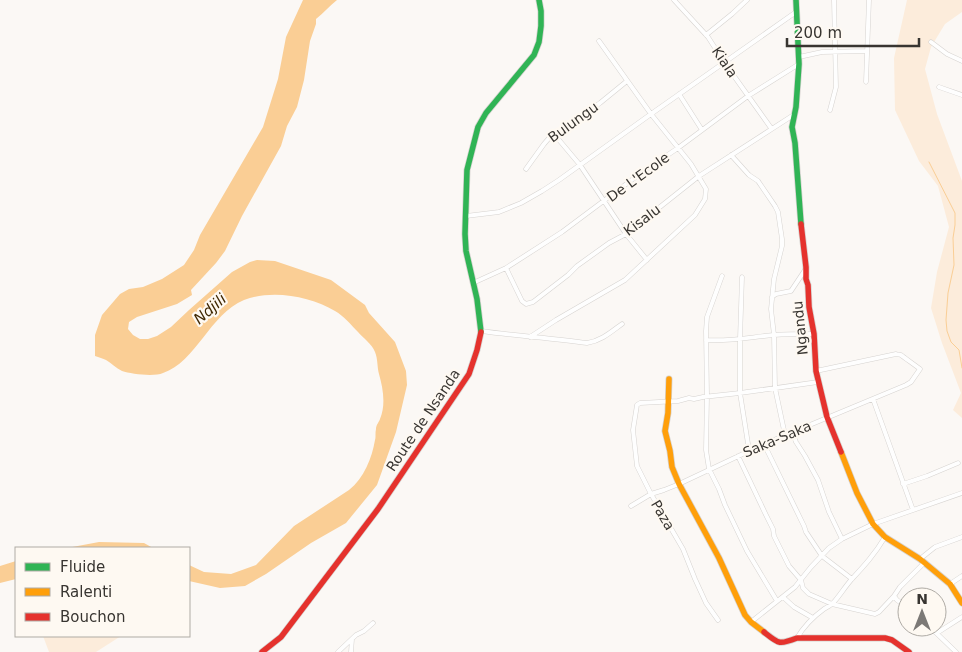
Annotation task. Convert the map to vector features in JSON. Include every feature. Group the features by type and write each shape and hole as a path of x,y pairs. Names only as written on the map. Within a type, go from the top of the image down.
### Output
{"street":[{"name":"Route de Nsanda","path":"262,652 282,637 378,509 469,374 481,331 478,306 466,251 467,170 470,151 478,127 486,113 534,55 539,42 541,26 539,0"},
{"name":"Kiala","path":"674,0 706,35 771,128"},
{"path":"706,35 747,0"},
{"name":"Ngandu","path":"796,0 799,64 795,114 792,127 809,307 814,334 816,372 827,417 857,493 873,524 885,537 922,561 950,584 962,603"},
{"path":"830,110 836,87 834,0"},
{"path":"866,82 869,0"},
{"path":"466,216 499,212 521,203 559,180 797,12"},
{"path":"530,337 624,280 695,215 705,199 706,189 691,164 651,114 599,41"},
{"path":"931,42 947,54 962,61"},
{"path":"799,57 822,52 866,51"},
{"name":"De L'Ecole","path":"473,283 506,268 562,232 748,96 799,64"},
{"name":"Bulungu","path":"526,169 544,144 554,134 600,103 627,81"},
{"path":"939,87 962,95"},
{"path":"679,94 702,130"},
{"name":"Kisalu","path":"506,268 522,302 530,303 568,275 576,266 609,243 626,234 698,176 795,114"},
{"path":"554,134 580,165 626,234 647,260"},
{"path":"731,155 746,172 758,181 778,212 782,246 774,279 771,314 774,335 775,388 785,435"},
{"path":"772,297 776,294 791,291 806,267"},
{"path":"722,276 707,317 706,450 709,469 746,551 777,602"},
{"path":"742,277 740,393 749,450"},
{"path":"481,331 587,343 600,339 622,324"},
{"path":"706,340 740,340 774,335 814,334"},
{"name":"Saka-Saka","path":"631,506 650,494 679,484 749,450 912,382 920,370 919,367 901,355 896,354 816,372"},
{"path":"669,379 668,413 665,432 672,467 679,484 719,558 745,614 751,622 780,644 798,638 885,638 892,640 909,652"},
{"path":"667,402 818,382"},
{"path":"873,399 913,510"},
{"name":"Paza","path":"667,402 640,403 637,405 632,430 636,463 650,494 683,549 706,603 718,620"},
{"path":"792,432 818,480 829,512 842,539"},
{"path":"764,444 806,532 822,556 852,579"},
{"path":"738,456 789,566 801,580 803,588 809,594 832,604 872,614 879,612 935,547 962,537"},
{"path":"903,484 958,463"},
{"path":"751,622 796,587 810,567 829,548 842,539 873,524 962,493"},
{"path":"798,638 803,628 832,604 874,555 885,537"},
{"path":"950,584 962,576"},
{"path":"894,596 897,600"},
{"path":"782,597 794,607 813,618"},
{"path":"947,627 962,617"},
{"path":"338,652 373,623"},
{"path":"941,637 956,652"},
{"path":"351,652 352,639"}],"shaded area":[{"path":"907,0 962,0 962,12 945,24 931,47 925,69 937,114 962,181 962,418 953,410 961,393 931,308 937,272 949,227 938,186 919,161 895,110 894,58"},
{"path":"43,637 119,637 96,652 49,652"}],"water":[{"name":"Ndjili","path":"303,0 337,0 316,19 297,107 287,126 281,146 225,251 191,290 192,295 177,304 137,317 129,322 128,329 140,339 157,336 171,327 232,272 257,260 275,261 331,280 365,305 369,313 395,342 406,371 407,385 396,432 377,485 346,523 311,543 245,586 220,588 190,581 190,565 204,572 231,574 256,565 294,526 349,490 363,474 372,454 376,428 383,408 383,391 374,349 335,311 314,301 279,295 255,297 244,300 232,307 212,326 185,359 175,367 159,374 142,375 122,371 106,360 95,356 95,335 102,315 120,294 129,289 143,287 162,279 184,265 194,250 200,235 263,127 278,79 286,37"},
{"path":"99,542 144,543 151,547 72,547"},
{"path":"15,561 15,579 0,583 0,566"}],"waterway":[{"path":"929,162 955,213 953,238 954,265 948,293 946,320 951,342 959,350 962,368"}],"traffic: fast":[{"path":"481,332 477,299 466,251 467,170 478,127 486,113 534,55 539,42 541,26 539,0"},
{"path":"796,0 799,64 796,107 792,127 795,143 801,224"}],"traffic: slow":[{"path":"669,379 668,413 665,431 672,467 679,484 719,558 745,615 764,632"},
{"path":"841,452 857,493 873,524 885,537 920,559 950,584 962,603"}],"traffic: jam":[{"path":"801,224 809,307 814,334 816,371 827,417 841,452"},
{"path":"262,652 281,637 378,509 469,374 481,332"},
{"path":"764,632 779,642 786,642 797,638 885,638 892,640 909,652"}]}
